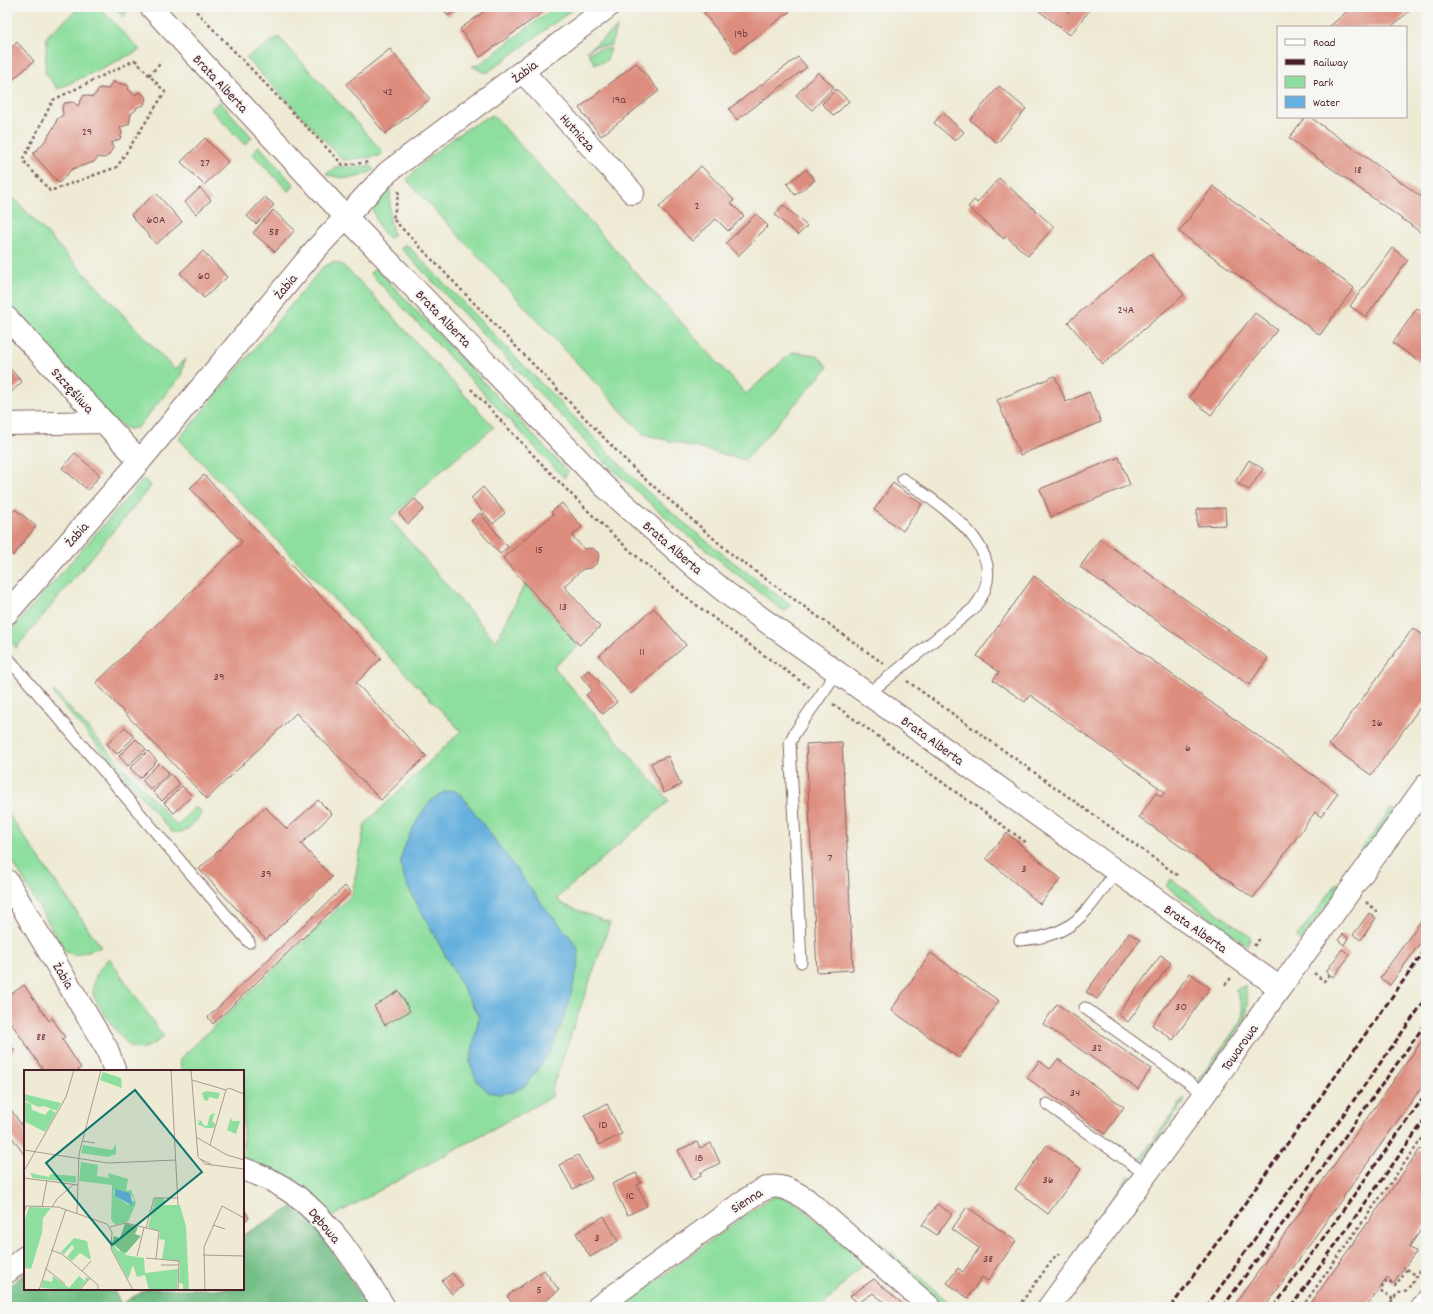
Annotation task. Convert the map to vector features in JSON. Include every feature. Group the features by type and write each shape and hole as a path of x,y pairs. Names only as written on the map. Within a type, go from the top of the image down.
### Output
{"street":[{"name":"Brata Alberta","path":"151,7 345,216 610,492 707,578 1280,988"},
{"name":"Żabia","path":"7,613 140,461 345,216 388,172 608,7"},
{"name":"Hutnicza","path":"523,72 633,193"},
{"name":"Szczęśliwa","path":"7,318 102,422 140,461"},
{"path":"7,424 102,422"},
{"name":"Towarowa","path":"1049,1307 1147,1175 1426,785"},
{"name":"Żabia","path":"7,881 107,1049 115,1070"},
{"name":"Dębowa","path":"244,1169 274,1182 293,1193 306,1203 329,1227 384,1307"},
{"name":"Sienna","path":"598,1307 744,1201 765,1187 772,1186 790,1190 806,1199 930,1307"},
{"path":"7,1272 24,1258"}],"lane":[{"path":"868,694 974,608 981,600 986,587 987,569 982,550 971,532 956,517 903,479"},
{"path":"7,657 249,942"},
{"path":"801,962 790,743 794,734 837,672"},
{"path":"1020,940 1038,939 1063,931 1079,919 1116,872"},
{"path":"1085,1008 1205,1094"},
{"path":"1047,1104 1147,1175"},
{"path":"1416,1307 1426,1293"}],"path":[{"path":"192,7 343,165 378,161 400,186 393,219 637,472 735,558 1180,877"},
{"path":"135,60 149,75 165,92 117,167 50,191 23,160 53,100 135,60"},
{"path":"149,75 161,63"},
{"path":"471,390 564,488 643,562 722,624 1027,843"},
{"path":"1362,899 1376,911 1373,915"},
{"path":"1311,971 1324,981 1330,974"},
{"path":"1302,1307 1426,1133"},
{"path":"1018,1307 1056,1255 1068,1253"},
{"path":"1387,1307 1397,1294 1407,1290 1426,1262"},
{"path":"1393,1299 1380,1290 1387,1281 1395,1286 1405,1268 1417,1276"}],"green space":[{"path":"80,7 99,7 140,50 58,89 45,73 47,36"},
{"path":"114,7 128,7 124,18"},
{"path":"555,7 576,7 488,72 483,72 472,66 480,64"},
{"path":"617,28 610,46 596,46 587,51"},
{"path":"279,37 383,152 380,156 343,160 246,58"},
{"path":"599,49 611,49 606,61 595,64 588,53"},
{"path":"220,102 252,137 245,145 210,109"},
{"path":"493,115 746,394 792,352 817,355 828,367 745,460 643,434 407,180 447,143 483,119"},
{"path":"259,146 294,185 289,192 252,153"},
{"path":"371,166 374,170 362,176 345,178 326,174 335,167"},
{"path":"390,182 390,219 393,235 389,239 378,224 373,206"},
{"path":"7,191 175,370 185,359 181,376 137,428 128,429 112,420 7,308"},
{"path":"406,244 636,481 673,514 751,576 791,605 786,611 781,609 671,522 609,466 401,248"},
{"path":"333,262 343,265 370,292 494,427 433,478 390,519 496,642 525,584 579,645 554,667 669,801 557,898 562,904 610,923 551,1092 553,1096 331,1217 244,1164 244,1070 181,1070 180,1059 352,895 365,824 461,731 179,439 323,267","holes":["445,791 570,937 470,1062 479,1017 409,889 403,875 401,862 404,849 428,804"]},
{"path":"376,268 568,472 564,478 370,273"},
{"path":"144,479 151,486 16,648 7,635"},
{"path":"54,691 177,826 194,808 200,810 201,814 192,825 181,832 172,832 54,695"},
{"path":"1391,809 1395,812 1356,864 1352,862"},
{"path":"7,812 101,947 74,955 64,950 7,852"},
{"path":"1171,879 1251,937 1247,945 1166,886"},
{"path":"1338,882 1341,885 1300,942 1297,938 1298,935"},
{"path":"109,958 164,1037 145,1048 137,1049 129,1045 110,1022 94,998 93,988 95,978"},
{"path":"1245,986 1248,1002 1246,1019 1201,1081 1199,1079 1242,1020 1243,1010 1236,989"},
{"path":"1184,1098 1184,1102 1142,1161 1139,1160"},
{"path":"1129,1176 1132,1177 1082,1246 1078,1247"},
{"path":"774,1196 788,1198 800,1206 864,1262 822,1307 620,1307 761,1204"},
{"path":"299,1203 335,1255 368,1307 9,1307 7,1288 24,1274 24,1290 114,1290 121,1304 145,1290 244,1290 244,1234"},
{"path":"825,1205 860,1225 954,1307 941,1307"}],"water":[{"path":"454,790 463,797 545,908 570,937 578,949 579,962 568,1006 552,1049 526,1085 513,1092 500,1094 488,1092 476,1080 470,1062 479,1017 409,889 402,870 401,863 404,850 415,824 424,809 428,804 443,793"}],"building":[{"path":"441,7 460,7 448,16"},
{"path":"490,7 550,7 480,57 460,29"},
{"path":"712,7 796,7 735,53 704,13"},
{"path":"1034,7 1061,7 1068,13 1072,7 1092,7 1070,35"},
{"path":"1352,7 1414,7 1392,26 1330,26"},
{"path":"17,42 34,61 12,80 7,75 7,52"},
{"path":"390,49 430,99 385,134 346,84"},
{"path":"798,57 807,67 737,120 729,109"},
{"path":"636,63 659,91 601,136 579,108"},
{"path":"818,72 834,87 812,110 796,95"},
{"path":"112,82 127,85 129,87 128,89 135,95 138,92 142,93 146,98 144,105 137,107 131,114 129,124 120,128 122,133 120,139 111,143 113,148 108,156 104,158 98,157 94,162 72,169 59,183 33,154 46,140 57,119 63,115 62,107 65,103 73,102 78,106 84,95 93,97 100,88 108,89"},
{"path":"999,86 1026,109 997,143 970,120"},
{"path":"836,89 849,101 834,116 822,104"},
{"path":"943,113 964,132 955,141 934,123"},
{"path":"1304,118 1311,118 1426,200 1426,236 1289,138"},
{"path":"205,138 228,162 204,185 181,162"},
{"path":"701,166 734,200 731,203 744,216 728,231 716,219 692,241 659,207"},
{"path":"806,169 815,180 795,195 787,184"},
{"path":"999,178 1054,227 1028,256 1006,236 1004,239 968,207 974,200 977,203"},
{"path":"1213,186 1354,288 1320,335 1179,232"},
{"path":"200,188 211,200 196,214 185,202"},
{"path":"156,193 182,222 156,244 131,215"},
{"path":"265,197 274,205 256,224 247,216"},
{"path":"783,205 807,226 798,235 775,215"},
{"path":"273,210 295,230 275,252 253,233"},
{"path":"756,214 768,226 738,256 726,243"},
{"path":"1392,248 1408,260 1366,317 1350,306"},
{"path":"203,251 227,277 204,298 180,273"},
{"path":"1150,254 1184,295 1103,364 1068,322"},
{"path":"1417,308 1426,314 1426,366 1393,343"},
{"path":"1255,313 1277,330 1211,415 1189,397"},
{"path":"7,365 22,382 7,396"},
{"path":"1055,376 1066,402 1089,392 1101,422 1020,455 997,400"},
{"path":"75,453 100,475 88,490 62,468"},
{"path":"1119,457 1130,485 1051,517 1040,489"},
{"path":"1249,460 1263,469 1249,490 1235,482"},
{"path":"204,475 381,659 356,683 426,756 381,800 296,713 207,799 96,683 242,542 190,488"},
{"path":"893,483 922,504 903,531 874,510"},
{"path":"483,487 505,513 493,524 471,498"},
{"path":"415,499 424,509 408,524 399,514"},
{"path":"562,503 582,527 572,536 584,549 593,548 599,554 597,563 591,568 583,569 564,586 600,627 579,645 503,558 553,514 551,512"},
{"path":"1225,508 1226,525 1197,526 1197,509"},
{"path":"15,509 36,526 13,556 7,550 7,515 10,516"},
{"path":"480,513 508,547 500,554 471,521"},
{"path":"1100,539 1268,658 1249,685 1080,567"},
{"path":"1034,576 1338,793 1321,817 1315,812 1253,898 1139,817 1156,793 1161,797 1165,792 1030,695 1025,702 993,680 999,672 977,656"},
{"path":"654,608 686,645 631,694 599,656"},
{"path":"1413,628 1426,637 1426,699 1371,775 1329,745"},
{"path":"589,670 617,702 603,714 586,695 592,690 581,676"},
{"path":"125,727 134,737 117,754 107,744"},
{"path":"136,739 146,749 128,766 119,756"},
{"path":"842,742 853,970 817,972 806,744"},
{"path":"148,751 157,761 140,778 130,768"},
{"path":"668,756 681,785 664,793 651,763"},
{"path":"159,763 169,773 151,790 142,780"},
{"path":"170,774 180,784 162,801 153,792"},
{"path":"182,786 192,796 174,813 164,803"},
{"path":"318,800 332,814 301,844 332,877 266,940 199,869 265,807 287,829"},
{"path":"1007,833 1061,879 1040,904 986,858"},
{"path":"345,886 351,892 213,1024 208,1017"},
{"path":"1369,913 1376,918 1361,940 1353,935"},
{"path":"1426,914 1426,935 1390,985 1380,978"},
{"path":"1129,933 1140,940 1097,999 1086,992"},
{"path":"1343,934 1348,938 1344,945 1338,940"},
{"path":"1342,949 1350,955 1333,977 1326,972"},
{"path":"931,953 999,1001 959,1058 891,1010"},
{"path":"1161,955 1171,963 1128,1022 1118,1014"},
{"path":"1190,973 1210,988 1173,1040 1152,1025"},
{"path":"24,985 49,1021 52,1018 65,1037 62,1039 81,1068 78,1070 43,1070 7,1017 7,997"},
{"path":"399,991 410,1011 385,1025 374,1006"},
{"path":"1057,1004 1151,1069 1138,1089 1043,1024"},
{"path":"1426,1035 1426,1081 1265,1307 1233,1307"},
{"path":"7,1042 15,1050 7,1058"},
{"path":"1058,1059 1124,1107 1105,1134 1027,1078 1039,1061 1050,1069"},
{"path":"7,1104 24,1129 24,1155 7,1130"},
{"path":"607,1104 622,1134 599,1145 584,1115"},
{"path":"697,1142 700,1148 711,1143 720,1163 700,1173 701,1176 693,1180 678,1150"},
{"path":"1047,1145 1081,1169 1048,1214 1015,1189"},
{"path":"1426,1146 1426,1223 1409,1247 1416,1252 1398,1276 1394,1284 1387,1278 1366,1307 1308,1307 1420,1149 1422,1151"},
{"path":"578,1155 592,1179 573,1189 559,1165"},
{"path":"636,1173 641,1183 637,1185 647,1206 627,1215 612,1184"},
{"path":"937,1204 952,1214 937,1235 922,1225"},
{"path":"967,1207 1016,1241 988,1281 982,1277 968,1298 947,1283 958,1268 963,1272 979,1248 952,1229"},
{"path":"244,1209 249,1218 244,1221"},
{"path":"604,1216 618,1241 590,1257 576,1233"},
{"path":"544,1270 559,1290 538,1307 515,1307 507,1296"},
{"path":"452,1273 463,1286 452,1294 442,1281"},
{"path":"874,1279 906,1307 890,1307 873,1293 858,1303 850,1296"}],"railway":[{"path":"1171,1307 1426,949"},
{"path":"1206,1307 1426,999"},
{"path":"1223,1307 1426,1023"},
{"path":"1274,1307 1426,1094"},
{"path":"1291,1307 1426,1118"}]}
